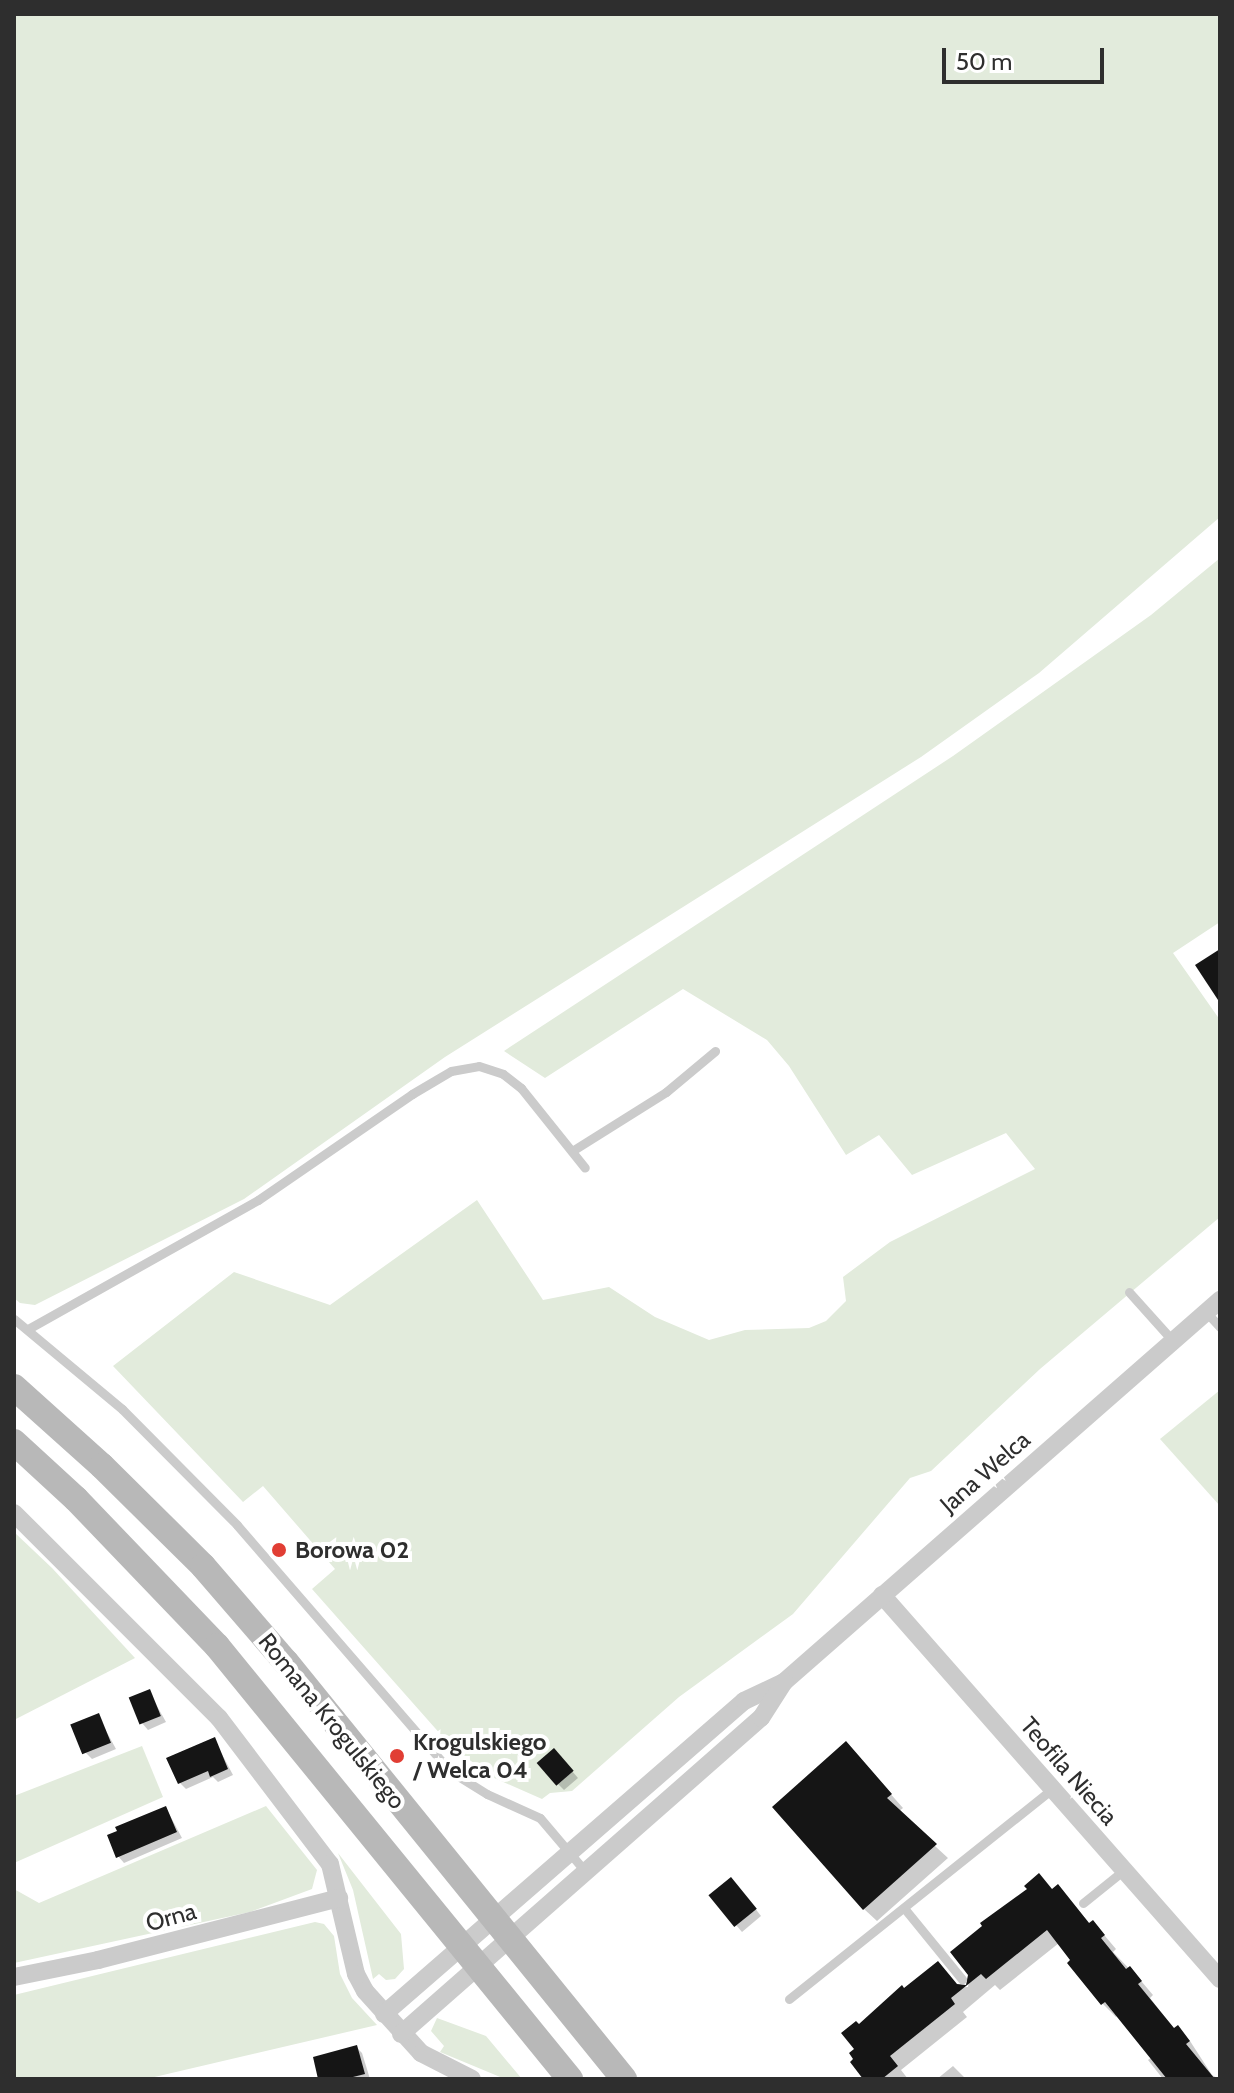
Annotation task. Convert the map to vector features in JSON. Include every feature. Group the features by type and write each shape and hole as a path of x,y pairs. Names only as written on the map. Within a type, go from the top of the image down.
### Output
{"main road":[{"name":"Romana Krogulskiego","path":"14,1387 102,1466 203,1566 286,1662 624,2079"},
{"name":"Romana Krogulskiego","path":"14,1442 76,1499 217,1646 570,2079"}],"street":[{"name":"Jana Welca","path":"401,2034 761,1718 784,1682 1213,1306"},
{"path":"14,1513 219,1718 330,1864 356,1974 384,2014 401,2034 441,2066 472,2079"},
{"name":"Teofila Niecia","path":"882,1595 1220,1979"},
{"name":"Jana Welca","path":"384,2014 460,1944 744,1701 784,1682"},
{"name":"Orna","path":"14,1977 98,1960 339,1898"}],"lane":[{"path":"572,1151 666,1092 715,1051"},
{"path":"28,1329 258,1200 451,1071 479,1066 503,1074 521,1088 585,1168"},
{"path":"1129,1292 1173,1341"},
{"path":"1213,1306 1220,1327"},
{"path":"14,1319 122,1409 237,1525 450,1771 476,1789 540,1818 585,1871"},
{"path":"789,1999 1052,1789"},
{"path":"1083,1903 1124,1870"},
{"path":"904,1908 962,1979"}],"green space":[{"path":"14,14 1220,14 1220,517 1039,673 921,757 445,1057 244,1199 35,1305 20,1303 14,1298"},
{"path":"1220,558 1220,922 1173,953 1220,1020 1220,1217 1040,1369 931,1471 910,1478 793,1614 679,1697 572,1791 550,1793 542,1799 492,1777 450,1745 312,1589 335,1569 263,1486 243,1502 113,1366 234,1272 330,1305 477,1200 543,1300 609,1287 655,1317 709,1340 745,1330 809,1328 826,1321 846,1301 843,1277 890,1242 1035,1169 1006,1133 912,1175 879,1135 846,1155 789,1066 767,1040 683,989 545,1078 504,1051 953,756 1151,615"},
{"path":"1220,1390 1220,1506 1160,1439"},
{"path":"14,1532 52,1568 135,1658 14,1720"},
{"path":"142,1746 163,1797 14,1863 14,1796"},
{"path":"266,1806 317,1870 312,1889 250,1912 14,1963 14,1889 39,1903"},
{"path":"338,1853 401,1934 404,1969 395,1979 386,1980 379,1974 373,1979 353,1890"},
{"path":"315,1922 324,1924 334,1936 340,1974 352,1998 377,2025 146,2079 14,2079 14,1995"},
{"path":"437,2018 486,2036 522,2079 505,2079 440,2052 444,2046 431,2031"}],"building":[{"path":"1220,949 1220,1003 1195,965"},
{"path":"150,1689 161,1716 140,1725 129,1698"},
{"path":"99,1713 111,1743 82,1754 70,1725"},
{"path":"215,1737 228,1769 210,1777 208,1771 178,1784 166,1758"},
{"path":"846,1741 892,1794 887,1798 937,1844 863,1910 772,1807"},
{"path":"554,1748 574,1771 556,1786 537,1763"},
{"path":"166,1806 177,1832 116,1858 107,1835 117,1831 115,1827"},
{"path":"1039,1873 1052,1889 1058,1884 1089,1923 1093,1920 1105,1935 1101,1938 1126,1969 1130,1966 1142,1981 1138,1984 1174,2028 1178,2025 1190,2041 1186,2044 1215,2079 1167,2079 1105,2002 1101,2005 1067,1963 1070,1960 1047,1930 986,1979 981,1974 951,1998 955,2004 890,2056 898,2066 882,2079 863,2079 850,2062 853,2059 849,2053 854,2049 841,2033 856,2021 859,2024 902,1985 904,1988 938,1961 957,1984 966,1985 968,1975 950,1952 982,1926 980,1923 1027,1889 1024,1886"},
{"path":"731,1877 757,1909 734,1927 708,1895"},
{"path":"357,2045 365,2074 345,2079 318,2079 313,2057"}],"place":[{"name":"Borowa 02","path":"279,1550"},
{"name":"Krogulskiego / Welca 04","path":"397,1756"}]}
